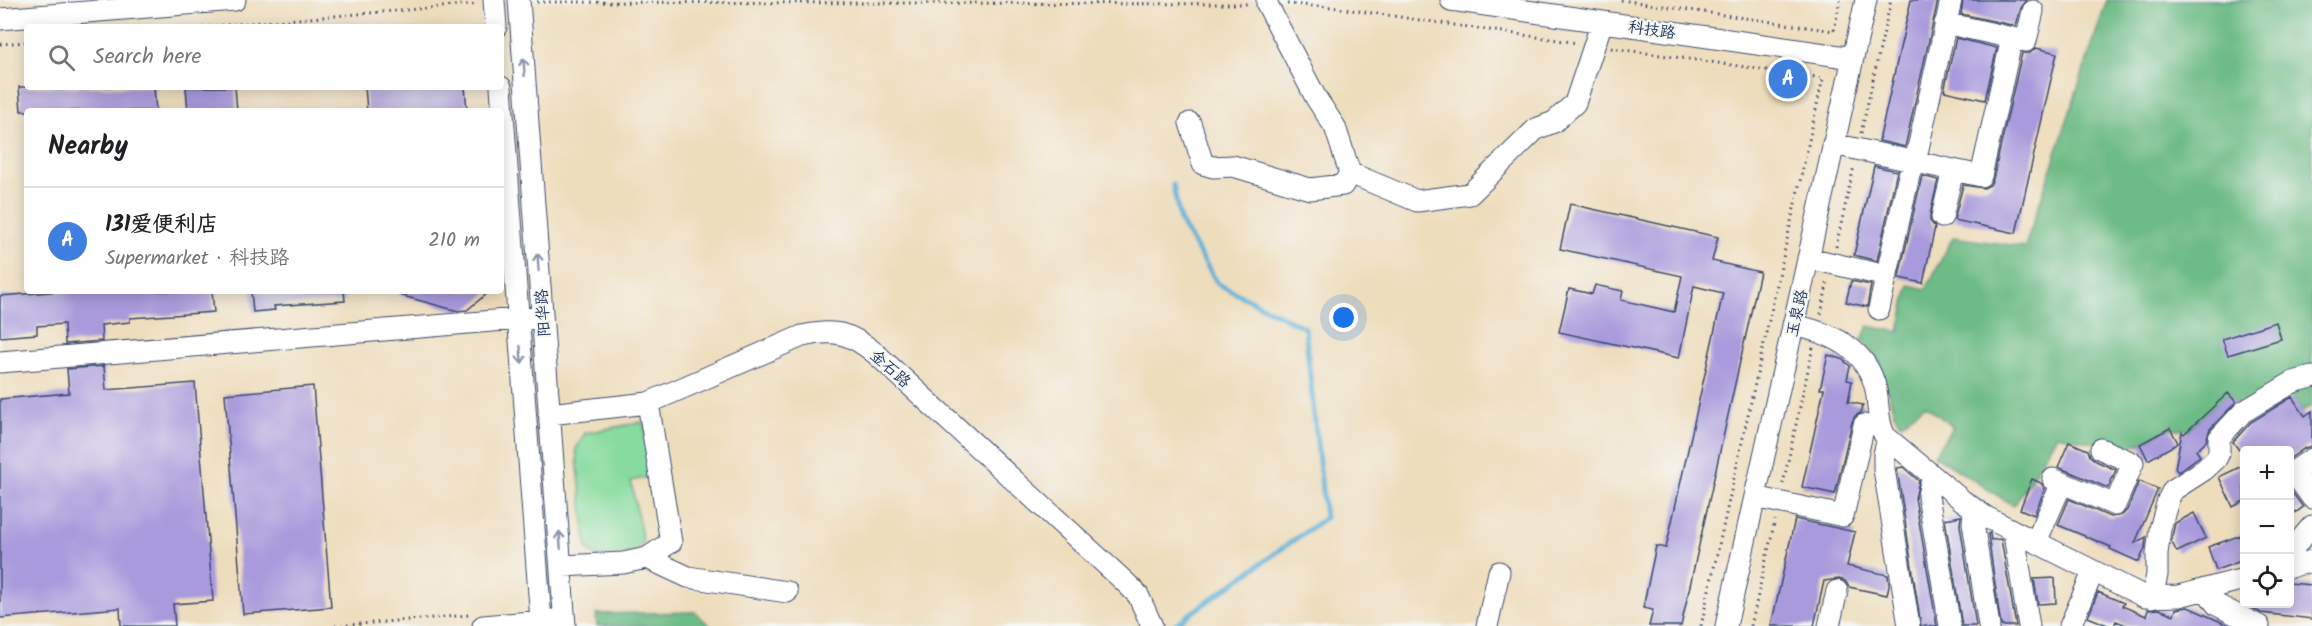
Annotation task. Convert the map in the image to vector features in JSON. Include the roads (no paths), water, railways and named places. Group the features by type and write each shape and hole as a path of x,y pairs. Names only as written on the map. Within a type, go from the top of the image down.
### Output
{"street":[{"path":"0,19 235,0"},
{"name":"科技路","path":"1451,0 1853,58"},
{"name":"玉泉路","path":"1726,626 1866,0"},
{"path":"1879,309 1951,0"},
{"name":"阳华路","path":"524,1 549,414 565,623"},
{"path":"489,2 495,24"},
{"path":"1190,123 1203,164 1213,167 1233,166 1310,189 1343,185 1350,172 1335,127 1316,98 1267,2"},
{"path":"1945,24 2026,41 2033,11"},
{"path":"1350,172 1417,201 1470,194 1536,129 1554,122 1575,103 1602,22"},
{"path":"1833,144 1981,176 2012,38"},
{"name":"阳华路","path":"501,90 503,108"},
{"name":"阳华路","path":"504,128 541,621"},
{"path":"1942,217 1953,170"},
{"path":"1808,258 1887,276"},
{"path":"0,362 543,317"},
{"path":"1793,325 1829,334 1850,349 1864,363 1875,388 1881,427 1888,439 1974,509 2093,572 2133,592 2152,598 2179,596 2240,580"},
{"name":"金石路","path":"549,414 648,402 802,336 822,332 843,333 860,341 1125,582 1138,595 1152,626"},
{"path":"2152,598 2157,575 2160,529 2170,495 2216,459 2219,453 2219,438 2239,415 2293,382 2312,377"},
{"path":"562,566 623,563 647,558 671,542 648,402"},
{"path":"1755,497 1843,516 1864,425"},
{"path":"1888,439 1884,469 1909,626"},
{"path":"2036,542 2058,481 2115,505 2133,463 2101,449"},
{"path":"2294,470 2312,459"},
{"path":"2294,476 2312,498"},
{"path":"1935,478 1928,496 1950,626"},
{"path":"1974,509 1972,523 1989,626"},
{"path":"2294,546 2312,526"},
{"path":"2016,532 2015,541 2029,626"},
{"path":"647,558 688,577 787,592"},
{"path":"2294,566 2312,561"},
{"path":"1487,626 1499,572"},
{"path":"2070,626 2093,572"},
{"path":"2205,589 2213,602 2257,625"},
{"path":"1829,626 1837,591"},
{"path":"478,620 565,623"}],"waterway":[{"path":"1173,185 1180,221 1218,284 1305,328 1325,518 1173,626"}],"place":[{"name":"131爱便利店","path":"1788,79"}]}
